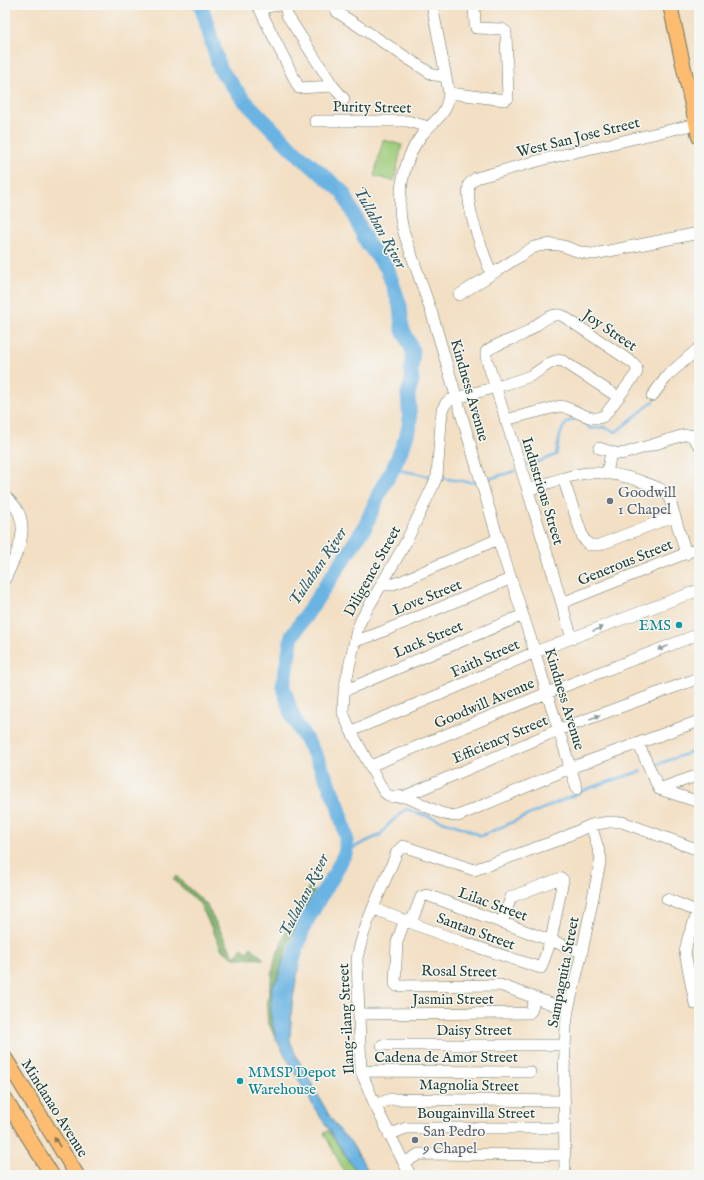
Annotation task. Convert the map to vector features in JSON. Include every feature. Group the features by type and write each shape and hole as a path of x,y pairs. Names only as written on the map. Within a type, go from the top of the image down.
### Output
{"main road":[{"path":"670,5 698,130"},
{"name":"Mindanao Avenue","path":"5,1058 77,1175"},
{"path":"5,1099 52,1175"}],"street":[{"path":"278,5 259,6 299,88 303,89 333,86"},
{"path":"285,5 286,15 333,86 344,99"},
{"path":"340,5 336,8 337,12 433,75 446,76"},
{"name":"Kindness Avenue","path":"432,5 449,93 445,110 428,127 414,146 407,163 400,197 400,220 432,314 510,579 535,652 577,789"},
{"path":"449,93 505,100 508,98 506,32 502,29 476,28 474,5"},
{"name":"Purity Street","path":"314,121 407,121 428,127"},
{"name":"West San Jose Street","path":"491,274 474,223 467,193 469,184 476,178 545,159 698,130"},
{"path":"459,295 534,247 549,244 563,246 583,254 594,254 699,233"},
{"name":"Joy Street","path":"486,352 490,348 509,342 524,334 552,315 561,315 635,365 637,372 605,415 598,419 592,418 567,407 560,406 505,420"},
{"path":"652,396 668,375 699,348"},
{"name":"Industrious Street","path":"486,352 505,420 528,490 572,639"},
{"name":"Diligence Street","path":"618,397 563,361 559,360 533,375 448,401 442,410 437,476 406,542 361,620 344,691 343,713 350,731 384,792 389,796 395,798 403,797 435,812 451,816 458,816 570,768 699,721"},
{"path":"599,448 618,454 626,453 684,435 691,435 699,445"},
{"path":"607,474 611,452"},
{"path":"528,490 563,478 587,473 607,474 631,478 658,488 666,492 669,497 686,554"},
{"path":"563,478 583,538 589,546 599,545 674,516"},
{"path":"5,496 16,507 23,524 23,534 5,579"},
{"path":"382,585 390,585 402,581 498,539"},
{"name":"Generous Street","path":"562,603 699,548"},
{"name":"Love Street","path":"355,641 374,635 510,579"},
{"name":"Faith Street","path":"350,731 428,699 535,652 699,590"},
{"name":"Luck Street","path":"344,691 523,615"},
{"name":"Goodwill Avenue","path":"370,766 547,693 699,634"},
{"name":"Efficiency Street","path":"403,797 558,730 699,678"},
{"path":"638,743 659,789 699,802"},
{"path":"659,789 699,775"},
{"path":"591,825 609,822 622,822 699,850"},
{"name":"Ilang-ilang Street","path":"410,1175 375,1106 361,1071 357,959 360,942 397,852 403,846 474,870 558,840 591,825"},
{"name":"Sampaguita Street","path":"565,1175 565,1045 568,1010 582,952 601,858 591,825"},
{"path":"502,923 510,897 561,878 563,883 551,940"},
{"name":"Lilac Street","path":"395,984 397,942 403,925 413,918 421,897 427,895 582,952"},
{"path":"667,899 699,912 688,938 685,952 697,1004"},
{"name":"Santan Street","path":"374,909 538,969 542,967 551,940"},
{"name":"Rosal Street","path":"395,984 396,986 500,986 568,1010"},
{"name":"Jasmin Street","path":"360,1014 529,1014 535,998"},
{"name":"Daisy Street","path":"382,1045 565,1045"},
{"name":"Cadena de Amor Street","path":"361,1071 530,1072"},
{"name":"Magnolia Street","path":"375,1106 391,1099 565,1101"},
{"name":"Bougainvilla Street","path":"389,1135 406,1128 565,1128"},
{"path":"404,1164 419,1154 565,1155"}],"green space":[{"path":"383,140 402,145 394,181 374,176"},
{"path":"176,876 206,904 234,956 242,948 247,952 251,947 264,959 234,958 222,950 200,904 173,879"},
{"path":"309,887 314,891 300,916 290,940 278,978 272,987 271,1017 276,1039 268,1022 267,1011 275,959 290,923"},
{"path":"328,1131 359,1175 346,1175 324,1133"}],"water":[{"path":"284,958 300,959 292,1004 290,1040 295,1054 330,1117 350,1141 371,1175 359,1175 315,1109 276,1039 271,1017 272,987 278,978"}],"waterway":[{"name":"Tullahan River","path":"201,5 220,69 243,99 292,149 343,192 367,243 387,268 400,306 402,328 413,351 411,370 412,381 408,394 410,422 406,438 393,469 381,489 365,527 292,636 283,686 291,712 297,725 317,758 338,805 346,835 346,851 334,875 304,926 287,978"},
{"path":"527,466 556,455 562,430 564,425 568,422 581,418 590,429 604,427 616,432 654,401"},
{"path":"393,469 429,476"},
{"path":"488,479 515,471"},
{"path":"440,478 477,483"},
{"path":"653,766 699,749"},
{"path":"346,851 380,835 389,824 406,809 464,828 481,836 590,788 641,771"}],"place":[{"name":"Goodwill 1 Chapel","path":"610,501"},
{"name":"EMS","path":"679,625"},
{"name":"MMSP Depot Warehouse","path":"240,1081"},
{"name":"San Pedro 9 Chapel","path":"415,1140"}]}
